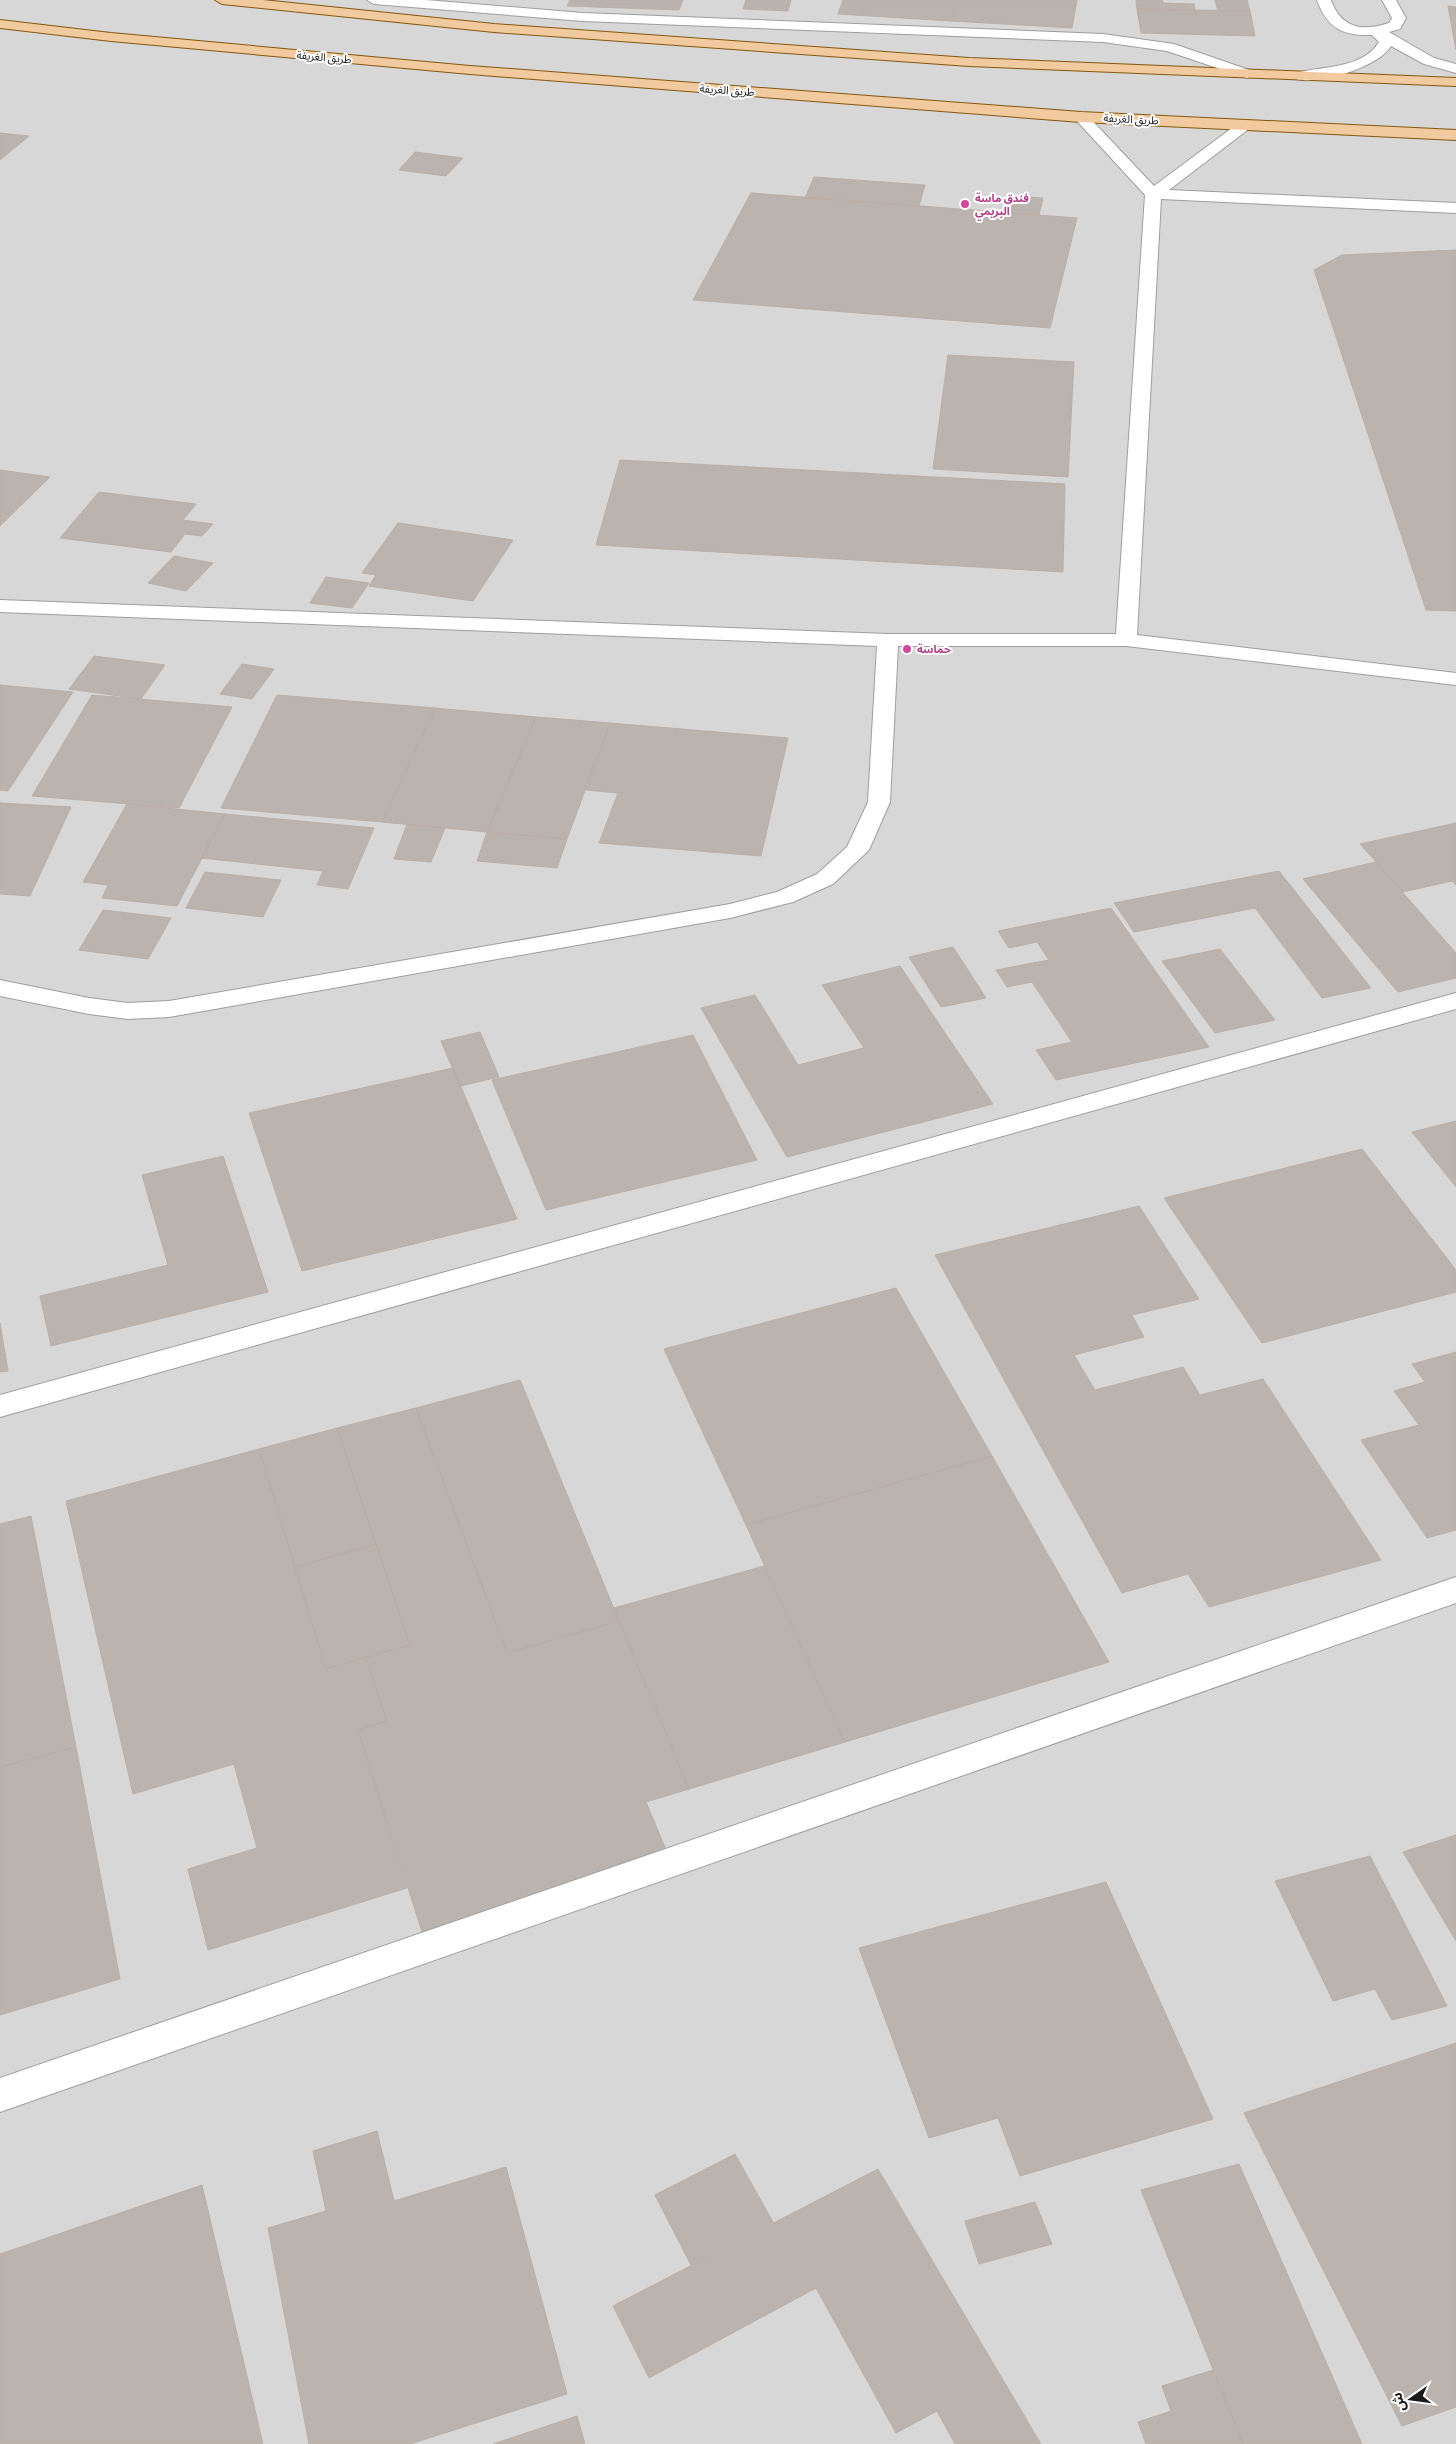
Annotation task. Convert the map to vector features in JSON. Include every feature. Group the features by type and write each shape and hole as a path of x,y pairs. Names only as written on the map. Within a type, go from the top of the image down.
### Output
{"main road":[{"path":"225,0 514,30 969,62 1456,82"},
{"name":"طريق الغريفة","path":"0,24 120,38 470,70 1081,117 1456,135"}],"street":[{"path":"374,0 583,16 1112,39 1169,47 1247,74"},
{"path":"1324,0 1332,19 1347,28 1376,31 1395,26 1399,18 1389,0"},
{"path":"1376,31 1429,61 1456,69"},
{"path":"1301,76 1331,72 1371,59 1385,47 1386,42 1376,31"},
{"path":"1081,117 1153,194 1456,208"},
{"path":"1126,640 1153,194 1245,125"},
{"path":"0,606 888,640 1126,640 1456,679"},
{"path":"0,988 99,1008 128,1011 169,1009 730,911 784,897 825,880 857,850 878,802 888,640"},
{"path":"0,1406 1456,1001"},
{"path":"0,2095 1456,1590"}],"shaded area":[{"path":"0,0 1456,0 1456,2444 0,2444"}],"building":[{"path":"570,0 683,0 679,10 567,6"},
{"path":"746,0 791,0 788,11 743,9"},
{"path":"843,0 958,0 951,21 838,14"},
{"path":"958,0 1077,0 1072,28 951,21"},
{"path":"1136,0 1162,0 1163,3 1194,4 1195,10 1137,9"},
{"path":"1215,0 1247,0 1250,11 1218,11"},
{"path":"1448,6 1456,7 1456,50"},
{"path":"1137,9 1250,11 1255,36 1141,33"},
{"path":"0,133 29,136 0,160"},
{"path":"415,152 463,158 446,176 399,170"},
{"path":"814,177 925,185 919,206 805,198"},
{"path":"751,193 1077,218 1050,328 693,300"},
{"path":"1014,196 1043,198 1039,215 1010,213"},
{"path":"1456,250 1456,611 1426,610 1314,270 1342,255"},
{"path":"948,355 1074,362 1068,477 933,469"},
{"path":"620,460 1065,484 1063,572 596,545"},
{"path":"0,470 50,477 0,526"},
{"path":"99,492 196,504 183,520 213,524 202,536 185,534 171,552 60,538"},
{"path":"398,523 513,540 473,601 369,586 376,575 362,573"},
{"path":"174,556 213,563 186,591 148,583"},
{"path":"326,577 369,583 352,608 310,603"},
{"path":"94,656 165,665 141,699 69,689"},
{"path":"242,664 274,669 252,699 220,694"},
{"path":"0,685 73,692 8,791 0,790"},
{"path":"92,695 232,707 179,808 32,796"},
{"path":"277,695 435,708 382,822 221,808"},
{"path":"435,708 536,717 487,832 382,822"},
{"path":"536,717 610,723 567,839 487,832"},
{"path":"610,723 788,738 761,856 599,843 618,793 586,790"},
{"path":"0,803 71,807 30,896 0,894"},
{"path":"127,804 225,814 177,906 102,898 108,885 83,882"},
{"path":"225,814 374,828 348,889 317,885 323,871 201,858"},
{"path":"1456,823 1456,885 1452,881 1403,892 1360,844"},
{"path":"407,824 445,828 431,862 394,859"},
{"path":"487,832 567,839 557,868 477,861"},
{"path":"1376,862 1456,953 1456,978 1398,992 1303,879"},
{"path":"1279,871 1371,988 1322,998 1255,908 1134,932 1114,903"},
{"path":"205,872 281,880 263,917 186,908"},
{"path":"1111,908 1209,1047 1056,1080 1036,1050 1072,1042 1032,982 1007,987 996,970 1049,960 1037,942 1009,948 998,931"},
{"path":"103,910 171,918 148,959 79,950"},
{"path":"953,947 986,998 941,1007 909,957"},
{"path":"1220,949 1275,1020 1215,1033 1162,961"},
{"path":"900,966 993,1104 787,1157 701,1008 755,995 798,1065 864,1048 822,985"},
{"path":"480,1032 499,1077 460,1086 441,1041"},
{"path":"693,1035 757,1160 546,1210 492,1080"},
{"path":"453,1068 517,1219 302,1271 249,1113"},
{"path":"1456,1121 1456,1187 1412,1132"},
{"path":"1362,1149 1456,1270 1456,1292 1262,1343 1164,1198"},
{"path":"223,1156 268,1292 51,1346 40,1296 168,1265 142,1175"},
{"path":"1139,1206 1199,1299 1132,1315 1144,1337 1074,1355 1095,1390 1183,1367 1200,1395 1263,1379 1381,1560 1209,1607 1188,1574 1122,1593 935,1255"},
{"path":"896,1288 992,1456 746,1525 664,1349"},
{"path":"0,1323 8,1371 0,1372"},
{"path":"1456,1352 1456,1530 1427,1538 1361,1440 1419,1425 1394,1391 1425,1382 1412,1364"},
{"path":"520,1380 619,1621 507,1653 416,1408"},
{"path":"416,1408 507,1653 619,1621 689,1789 646,1802 669,1857 423,1935 358,1730 387,1721 365,1657 410,1645 337,1428"},
{"path":"337,1428 376,1544 295,1567 259,1449"},
{"path":"259,1449 326,1669 365,1657 387,1721 358,1730 407,1888 208,1950 188,1869 257,1848 234,1764 133,1794 66,1501"},
{"path":"992,1456 1109,1662 845,1742 746,1525"},
{"path":"31,1516 76,1747 0,1767 0,1524"},
{"path":"376,1544 410,1645 326,1669 295,1567"},
{"path":"764,1566 845,1742 689,1789 614,1608"},
{"path":"76,1747 120,1979 0,2015 0,1767"},
{"path":"1456,1835 1456,1941 1403,1852"},
{"path":"1370,1856 1447,2006 1392,2020 1375,1989 1333,2001 1275,1881"},
{"path":"1106,1882 1213,2119 1020,2176 998,2118 929,2138 859,1948"},
{"path":"1456,2043 1456,2407 1402,2426 1244,2113"},
{"path":"377,2131 394,2201 506,2167 567,2394 410,2444 309,2444 268,2228 326,2211 313,2151"},
{"path":"735,2154 773,2222 691,2265 655,2195"},
{"path":"1239,2164 1362,2444 1243,2444 1141,2190"},
{"path":"878,2169 1041,2444 955,2444 937,2411 896,2433 816,2288 649,2378 613,2306"},
{"path":"202,2185 263,2444 0,2444 0,2254"},
{"path":"1035,2202 1052,2244 979,2264 965,2221"},
{"path":"1213,2370 1243,2444 1146,2444 1138,2422 1171,2411 1162,2386"},
{"path":"577,2416 585,2444 493,2444"}],"place":[{"name":"فندق ماسة البريمي","path":"965,204"},
{"name":"حماسة","path":"907,649"}]}
